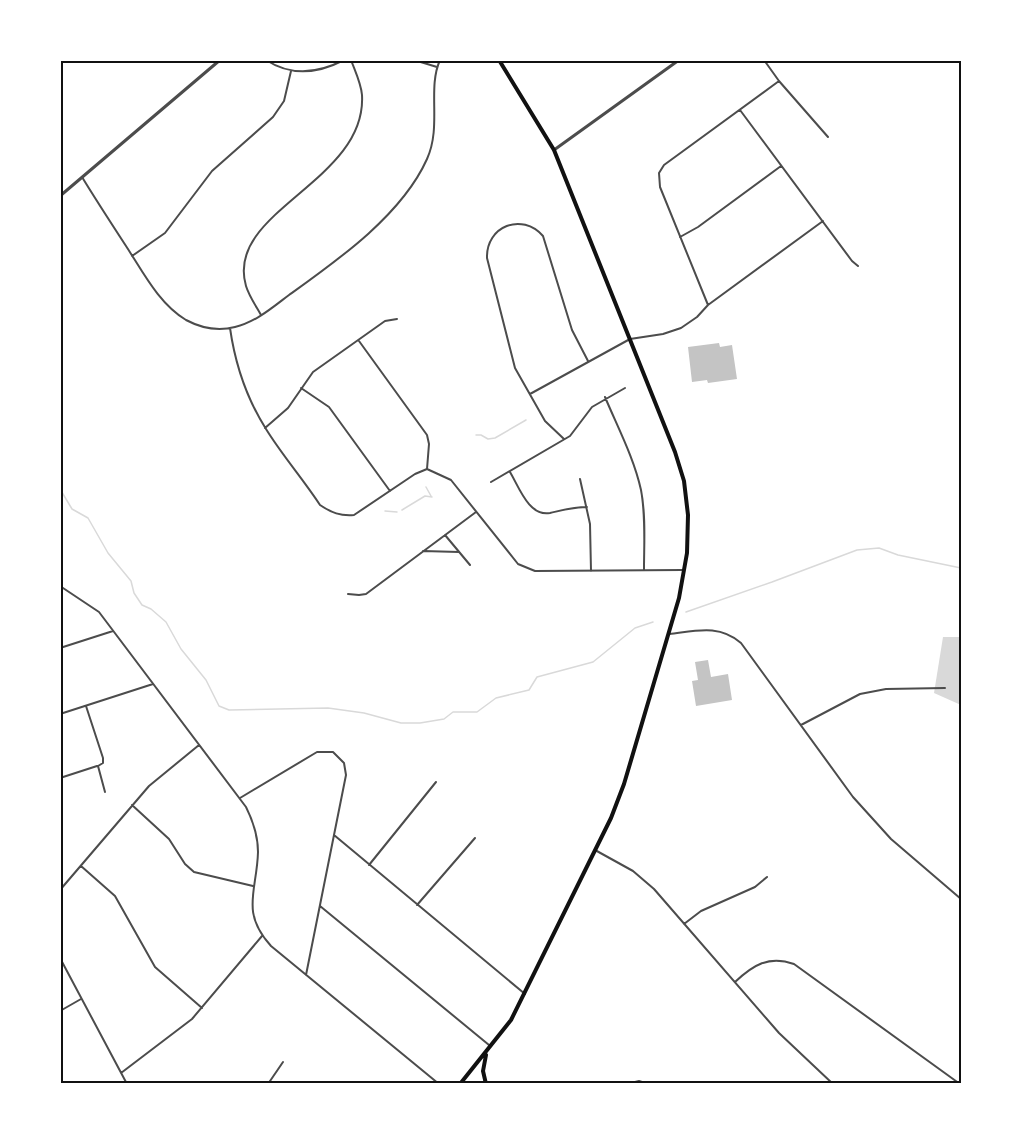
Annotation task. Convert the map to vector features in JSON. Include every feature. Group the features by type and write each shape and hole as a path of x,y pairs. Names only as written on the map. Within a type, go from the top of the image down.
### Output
{"main road":[{"path":"462,1082 491,1047 516,1011 595,850 624,784 669,634 685,570 688,528 684,481 675,452 554,150 499,60"},
{"path":"486,1053 483,1071 486,1084"}],"street":[{"path":"60,196 220,60"},
{"path":"266,60 291,71 319,71 344,60"},
{"path":"261,315 246,285 244,266 248,248 258,232 329,169 350,139 360,114 362,94 351,60"},
{"path":"414,60 437,67"},
{"path":"82,177 152,285 178,314 204,327 230,328 244,324 261,315 351,250 383,219 411,185 427,160 434,139 437,67 440,60"},
{"path":"554,150 679,60"},
{"path":"764,60 779,81 828,137"},
{"path":"132,256 165,232 212,171 273,117 284,101 291,71"},
{"path":"708,305 659,183 661,168 779,81"},
{"path":"740,110 858,266"},
{"path":"680,237 698,227 782,165"},
{"path":"530,394 630,339 663,334 681,328 695,319 708,305 823,221"},
{"path":"564,439 545,421 515,368 487,258 490,240 504,226 523,223 534,228 543,236 572,330 588,361"},
{"path":"265,428 288,408 314,372 385,321 397,319"},
{"path":"230,328 240,374 265,428 320,505 342,516 354,515 428,469"},
{"path":"359,340 427,435 428,469"},
{"path":"302,388 329,407 390,491"},
{"path":"491,482 574,432 592,406 625,388"},
{"path":"605,397 631,458 641,491 644,519 644,570"},
{"path":"428,469 451,480 518,564 535,571 685,570"},
{"path":"510,472 531,507 537,512 543,514 571,507 587,507"},
{"path":"580,479 590,524 591,571"},
{"path":"348,594 366,594 476,512"},
{"path":"445,535 470,565"},
{"path":"423,551 459,552"},
{"path":"60,586 93,606 240,798 251,817 257,838 257,860 251,898 253,915 262,936 271,946 439,1084"},
{"path":"669,634 714,630 736,639 836,776 872,819 912,858 961,899"},
{"path":"60,648 113,631"},
{"path":"60,714 153,684"},
{"path":"801,725 860,694 886,689 945,688"},
{"path":"60,778 101,765 103,760 86,706"},
{"path":"60,890 158,778 199,745"},
{"path":"240,798 317,753 333,752 342,759 346,769 306,975"},
{"path":"98,766 105,792"},
{"path":"369,864 436,782"},
{"path":"132,806 169,839 185,864 194,872 253,886"},
{"path":"334,836 525,994"},
{"path":"417,905 475,838"},
{"path":"595,850 621,863 644,879 786,1040 833,1084"},
{"path":"81,865 115,897 155,967 202,1008"},
{"path":"684,924 700,911 754,887 767,876"},
{"path":"320,906 491,1047"},
{"path":"121,1073 182,1028 202,1008 262,936"},
{"path":"60,958 126,1084"},
{"path":"735,982 749,969 764,962 779,960 794,964 960,1084"},
{"path":"60,1011 82,999"},
{"path":"268,1084 283,1062"},
{"path":"627,1084 639,1081 648,1084"},
{"path":"462,1082 468,1084"}],"shaded area":[{"path":"943,637 961,637 961,705 934,693"}],"building":[{"path":"719,343 720,347 732,345 737,379 708,383 707,380 692,382 688,347"},
{"path":"708,660 711,677 728,674 732,700 696,706 692,681 698,680 695,662"}],"waterway":[{"path":"476,435 488,439 495,438 526,420"},
{"path":"426,487 431,496"},
{"path":"60,489 72,509 88,518 108,553 131,581 134,593 142,605 151,609 166,622 181,649 206,680 219,706 229,710 328,708 364,713 401,723 444,719 453,712 477,712 496,698 529,690 537,677 593,662 635,628 653,622"},
{"path":"402,510 425,496 432,497"},
{"path":"385,511 397,512"},
{"path":"686,612 857,550 879,548 898,555 961,568"}]}
